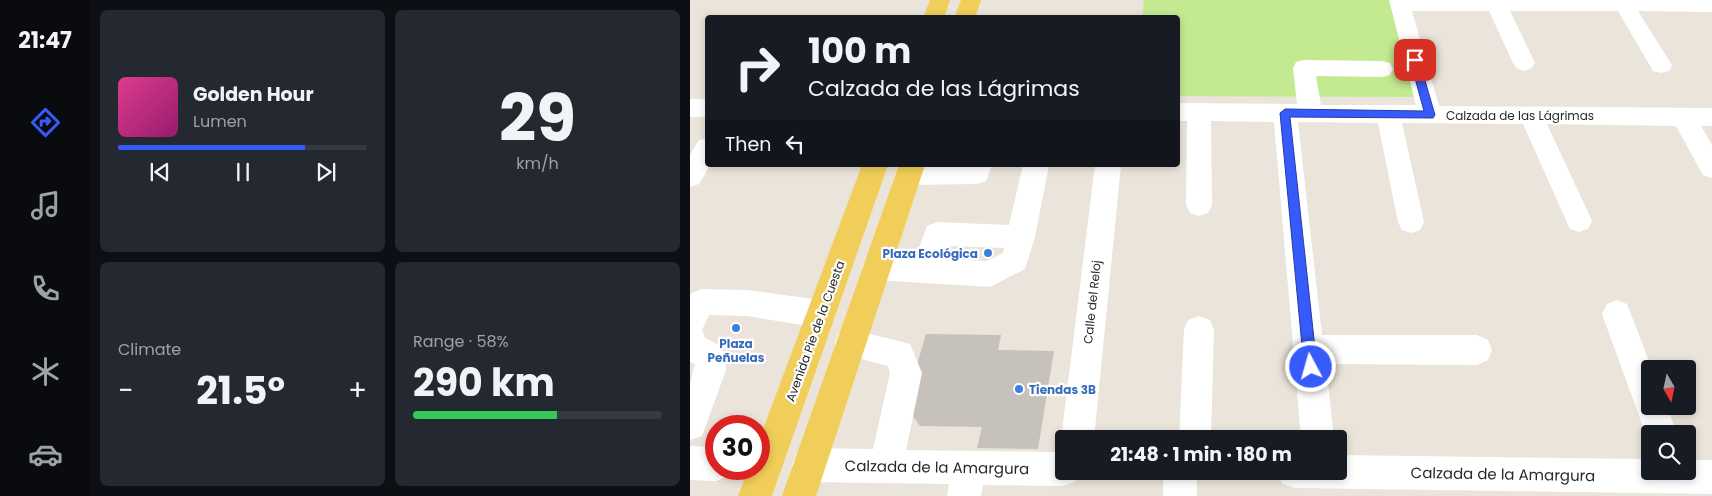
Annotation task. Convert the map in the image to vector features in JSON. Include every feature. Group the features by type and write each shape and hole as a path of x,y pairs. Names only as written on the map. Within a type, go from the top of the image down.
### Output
{"main road":[{"path":"934,15 940,0"},
{"path":"965,15 971,0"},
{"name":"Avenida Pie de la Cuesta","path":"770,446 821,314 874,167"},
{"path":"804,481 910,170"},
{"name":"Avenida Pie de la Cuesta","path":"755,496 759,480"}],"street":[{"path":"1430,115 1400,2 1497,5 1622,2 1712,5"},
{"path":"1622,2 1661,65"},
{"path":"1497,5 1524,63"},
{"path":"1317,430 1309,349 1298,113 1304,68 1382,69"},
{"path":"690,108 705,108"},
{"path":"1188,112 1199,205"},
{"name":"Calzada de las Lágrimas","path":"1188,112 1712,117"},
{"path":"1388,114 1411,222"},
{"path":"1531,115 1579,221"},
{"path":"1683,116 1712,168"},
{"path":"690,176 705,152"},
{"path":"910,170 977,174 978,167"},
{"path":"876,268 990,274 1015,260 1036,167"},
{"name":"Calle del Reloj","path":"1078,430 1108,167"},
{"path":"925,271 936,234 1021,236"},
{"path":"690,323 701,302 747,303 821,314"},
{"path":"1617,314 1641,380"},
{"path":"1195,430 1198,330"},
{"path":"690,338 694,348 710,356 710,370 690,424"},
{"path":"850,343 899,354 906,373 886,466"},
{"path":"1309,349 1477,350"},
{"path":"690,463 705,464"},
{"name":"Calzada de la Amargura","path":"804,481 886,466 966,482 1055,469"},
{"name":"Calzada de la Amargura","path":"1347,476 1396,484 1543,485 1666,480"},
{"path":"1180,480 1180,496"}],"green space":[{"path":"1144,0 1397,0 1420,97 1180,96 1180,15 1142,15"}],"building":[{"path":"926,334 1001,335 998,350 1054,351 1038,449 977,448 982,427 920,426 905,405"}],"place":[{"name":"Plaza Ecológica","path":"988,253"},
{"name":"Plaza Peñuelas","path":"736,328"},
{"name":"Tiendas 3B","path":"1019,389"}],"route":[{"path":"1311,367 1285,113 1430,115 1415,60"}]}
